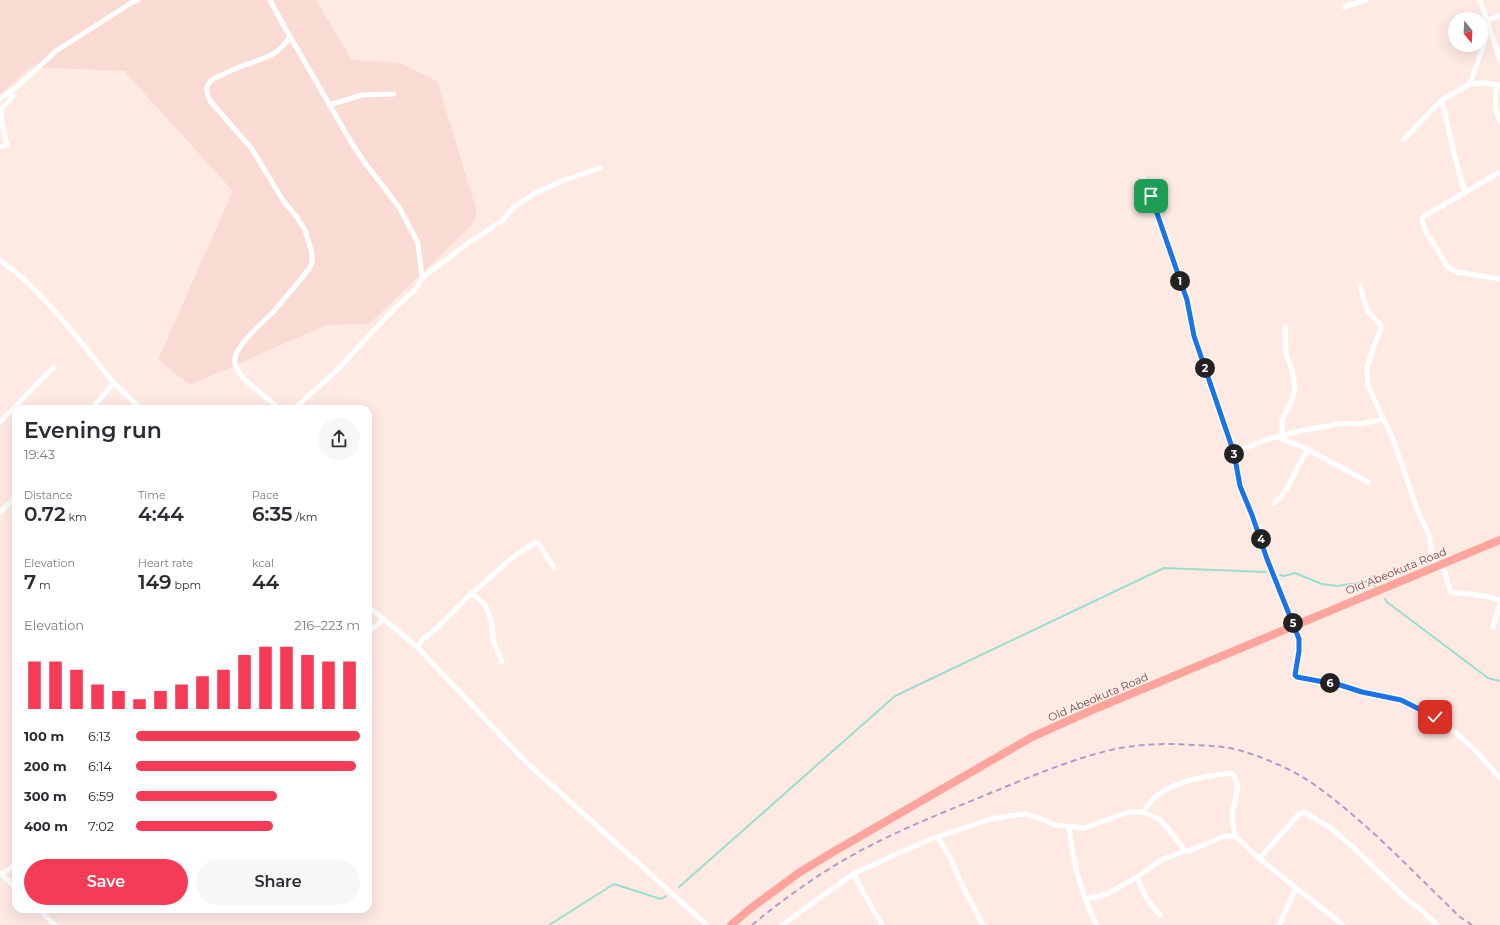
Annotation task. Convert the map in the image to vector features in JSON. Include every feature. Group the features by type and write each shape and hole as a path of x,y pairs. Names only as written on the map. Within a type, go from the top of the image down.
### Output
{"highway":[{"name":"Old Abeokuta Road","path":"731,925 751,908 800,872 1032,737 1294,625 1500,540"}],"street":[{"path":"0,99 56,51 138,0"},
{"path":"270,0 329,105 365,163 400,207 418,243 422,278"},
{"path":"1344,7 1366,0"},
{"path":"1480,0 1484,12"},
{"path":"1488,20 1500,16"},
{"path":"1488,23 1500,60"},
{"path":"1470,84 1490,28"},
{"path":"274,405 246,380 238,370 235,359 236,353 253,332 281,303 308,270 312,260 311,248 305,230 296,216 284,202 252,149 218,111 208,97 207,87 210,81 237,67 271,55 290,37"},
{"path":"1404,138 1442,100 1470,84 1477,83 1498,85 1495,104 1500,121"},
{"path":"0,147 7,145 1,120 2,109 14,96 10,92"},
{"path":"329,105 362,95 394,94"},
{"path":"1442,100 1455,158 1465,192"},
{"path":"298,405 335,372 394,309 416,289 422,278 471,241 497,224 514,207 534,194 557,183 600,168"},
{"path":"1500,172 1422,218 1426,232 1448,267 1457,272 1500,280"},
{"path":"1144,179 1187,300 1194,336 1234,453 1240,486 1300,644 1294,673 1297,677 1340,685 1362,692 1401,700 1435,717 1475,750 1500,778"},
{"path":"0,260 23,278 42,297 114,383 137,405"},
{"path":"1360,286 1367,310 1381,326 1367,368 1367,378 1371,393 1393,439 1417,510 1429,535 1434,567"},
{"path":"1280,436 1282,420 1292,400 1295,388 1292,370 1286,353 1285,327"},
{"path":"17,405 54,367"},
{"path":"95,405 114,383"},
{"path":"0,422 12,410"},
{"path":"1234,453 1262,440 1342,423 1361,424 1384,419"},
{"path":"1280,436 1368,482"},
{"path":"1274,503 1281,498 1308,450"},
{"path":"0,513 12,500"},
{"path":"417,648 423,639 435,630 469,596 512,558 534,543 538,544 554,568"},
{"path":"1442,564 1451,592 1486,596 1500,600"},
{"path":"469,596 474,595 485,605 492,624 493,640 502,662"},
{"path":"1493,627 1500,604"},
{"path":"372,610 417,648 526,762 707,925"},
{"path":"372,629 384,620"},
{"path":"1143,812 1154,798 1166,790 1180,784 1231,773 1235,779 1238,790 1232,820 1236,838"},
{"path":"785,924 853,874 888,857 937,837 991,819 1022,814 1068,827 1084,828 1129,812 1143,812 1159,819 1185,851"},
{"path":"1259,858 1299,814 1304,812 1331,828 1354,848 1405,898 1419,908 1437,925"},
{"path":"1068,827 1074,856 1086,899 1097,925"},
{"path":"1086,899 1107,894 1137,877 1163,859 1189,851 1224,836 1236,838 1343,925"},
{"path":"937,837 950,856 961,882 983,925"},
{"path":"12,867 1,874 12,884"},
{"path":"853,874 882,925"},
{"path":"1137,877 1149,904 1160,915"},
{"path":"1279,925 1296,888"},
{"path":"42,913 55,925"}],"shaded area":[{"path":"0,0 316,0 352,60 400,63 437,81 477,212 472,225 369,324 326,325 190,385 158,360 233,191 124,71 30,67 0,95"}],"waterway":[{"path":"679,887 895,696 1164,568 1266,572"},
{"path":"1280,575 1284,576 1295,573 1322,584 1337,586 1371,581 1375,586"},
{"path":"1385,599 1488,678 1500,681"},
{"path":"549,925 614,884 661,899 666,896"}],"railway":[{"path":"752,925 773,908 830,868 879,841 916,824 1072,761 1120,748 1166,744 1184,744 1236,749 1269,761 1304,778 1332,798 1370,830 1460,917 1472,925"}],"route":[{"path":"1151,196 1187,300 1194,336 1234,453 1235,466 1240,486 1299,639 1300,644 1294,673 1295,675 1297,677 1340,685 1362,692 1388,696 1401,700 1435,717"}]}
